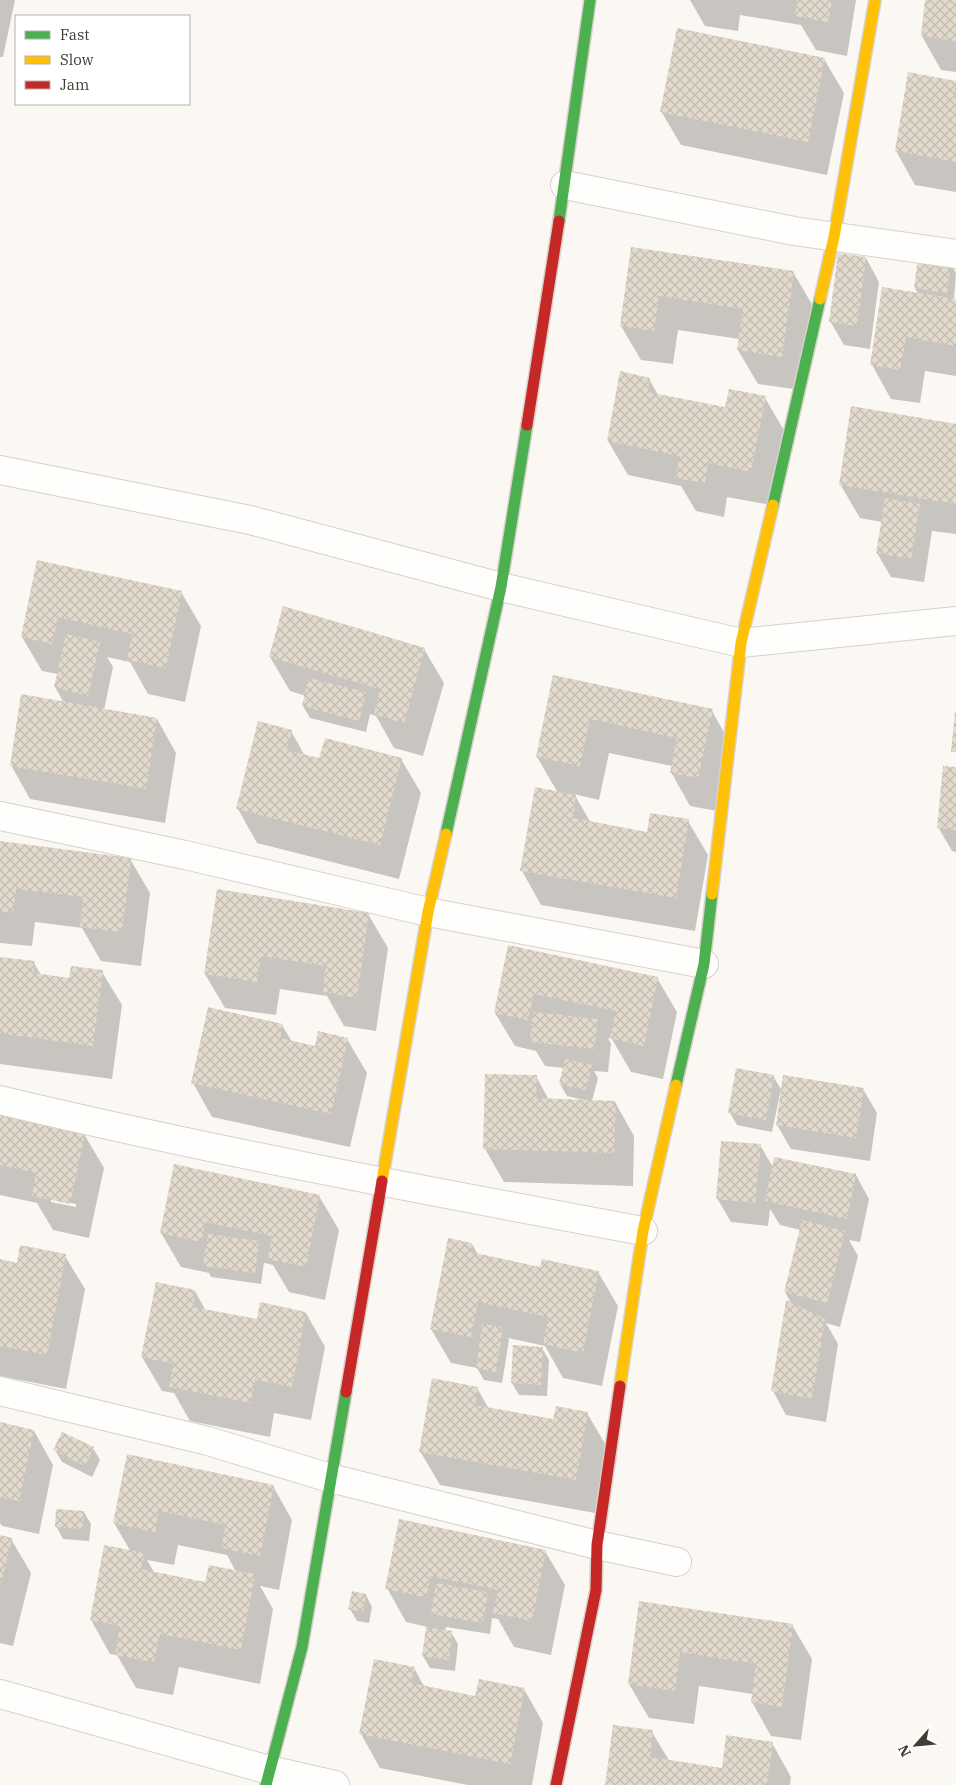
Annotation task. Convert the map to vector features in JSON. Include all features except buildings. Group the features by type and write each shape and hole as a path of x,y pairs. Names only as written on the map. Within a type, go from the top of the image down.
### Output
{"street":[{"path":"268,1778 302,1647 428,912 501,587 565,185 590,0"},
{"path":"556,1785 596,1590 597,1545 642,1231 704,964 741,643 834,237 876,0"},
{"path":"565,185 794,231 956,254"},
{"path":"0,470 250,520 501,587 741,643 956,621"},
{"path":"0,816 185,855 428,912 704,964"},
{"path":"0,1100 112,1127 381,1183 642,1231"},
{"path":"0,1392 208,1441 330,1478 597,1545 677,1562"},
{"path":"0,1694 268,1778 335,1785"}],"traffic: fast":[{"path":"559,221 590,0"},
{"path":"773,505 820,299"},
{"path":"446,834 501,587 527,425"},
{"path":"676,1085 704,964 712,894"},
{"path":"266,1785 302,1647 346,1392"}],"traffic: slow":[{"path":"820,299 834,237 875,0"},
{"path":"712,894 741,643 773,505"},
{"path":"382,1181 428,912 446,834"},
{"path":"620,1386 643,1231 676,1085"}],"traffic: jam":[{"path":"527,425 559,221"},
{"path":"346,1392 382,1181"},
{"path":"556,1785 596,1590 597,1545 620,1386"}]}
